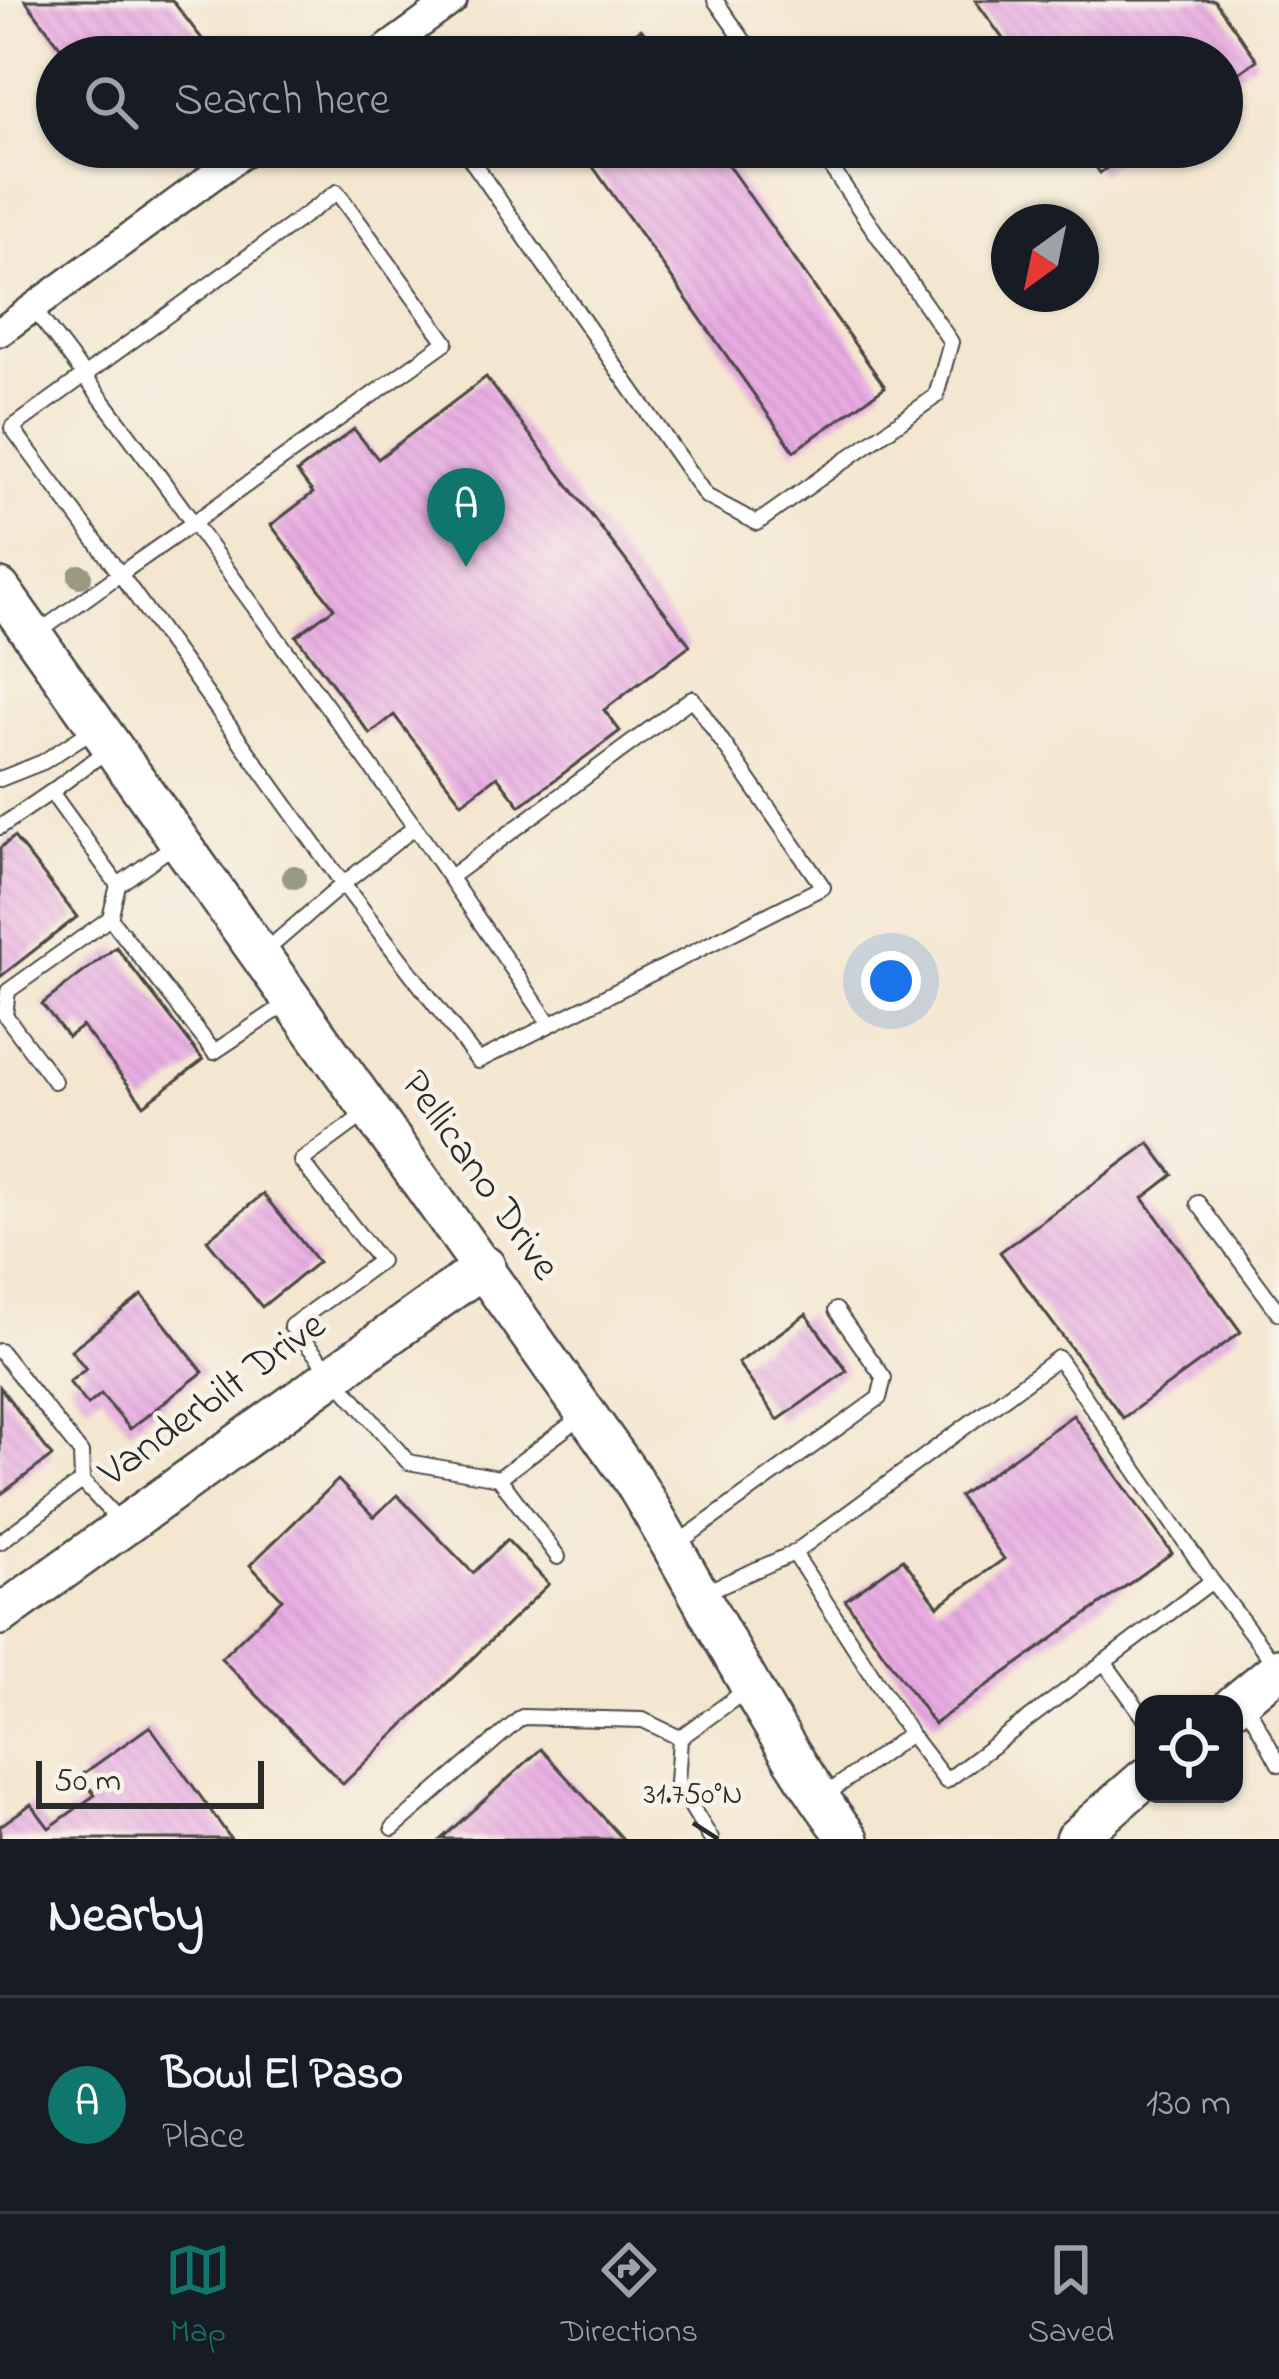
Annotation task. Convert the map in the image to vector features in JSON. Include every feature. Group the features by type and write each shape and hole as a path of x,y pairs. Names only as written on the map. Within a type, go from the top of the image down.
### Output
{"street":[{"path":"409,36 453,0"},
{"path":"0,332 223,168"},
{"name":"Pellicano Drive","path":"0,589 586,1413 674,1546 820,1799 849,1839"},
{"name":"Vanderbilt Drive","path":"0,1616 485,1266"},
{"path":"1243,1697 1279,1669"},
{"path":"1076,1839 1135,1787"}],"lane":[{"path":"715,0 740,36"},
{"path":"477,168 706,496 757,523 936,396 951,341 832,168"},
{"path":"34,636 119,574 446,342 337,192 12,428 119,574 343,884 478,1061 823,887 692,698 450,877"},
{"path":"33,308 415,827 550,1024"},
{"path":"0,779 105,736"},
{"path":"0,827 51,792 105,736"},
{"path":"51,792 118,886"},
{"path":"262,954 415,827"},
{"path":"54,1081 5,1015 8,991 110,918 118,886 180,840"},
{"path":"110,918 214,1052 293,999"},
{"path":"372,1108 301,1161 380,1261 291,1326 408,1462 499,1478 558,1557"},
{"path":"1198,1203 1279,1313"},
{"path":"674,1546 879,1398 884,1378 836,1310"},
{"path":"0,1351 81,1453 82,1481 123,1525"},
{"path":"703,1593 794,1553 1058,1358 1212,1581 1279,1669"},
{"path":"499,1478 586,1413"},
{"path":"0,1541 82,1481"},
{"path":"794,1553 946,1781 1212,1581"},
{"path":"1104,1662 1135,1705"},
{"path":"680,1738 753,1685"},
{"path":"1243,1709 1279,1764"},
{"path":"393,1828 522,1717 643,1720 680,1738"},
{"path":"820,1799 910,1733"},
{"path":"680,1738 677,1783 711,1839"}],"building":[{"path":"25,0 172,0 200,36 52,36"},
{"path":"975,0 1214,0 1240,36 1001,36"},
{"path":"1243,40 1257,60 1243,70"},
{"path":"594,168 730,168 885,387 794,451"},
{"path":"486,377 690,645 604,710 620,731 520,806 497,776 462,803 394,715 370,734 296,636 334,608 271,525 313,493 297,472 354,429 378,459"},
{"path":"14,837 77,917 0,977 0,848"},
{"path":"116,947 203,1060 144,1105 82,1026 68,1037 42,1004"},
{"path":"1149,1143 1173,1175 1143,1198 1241,1332 1123,1418 1000,1252"},
{"path":"263,1194 318,1262 262,1307 207,1240"},
{"path":"142,1295 203,1372 130,1429 101,1394 88,1405 69,1382 86,1369 71,1350"},
{"path":"806,1314 847,1371 778,1420 738,1363"},
{"path":"0,1387 52,1456 0,1495"},
{"path":"1073,1415 1172,1553 934,1724 845,1600 903,1559 938,1606 1004,1559 959,1496"},
{"path":"338,1480 374,1517 397,1495 473,1573 507,1540 549,1584 343,1784 221,1658 282,1599 250,1565"},
{"path":"150,1726 231,1839 0,1839 0,1826 31,1804 49,1828 95,1795 80,1776"},
{"path":"541,1749 623,1839 441,1839"}],"place":[{"name":"Bowl El Paso","path":"466,567"}]}
